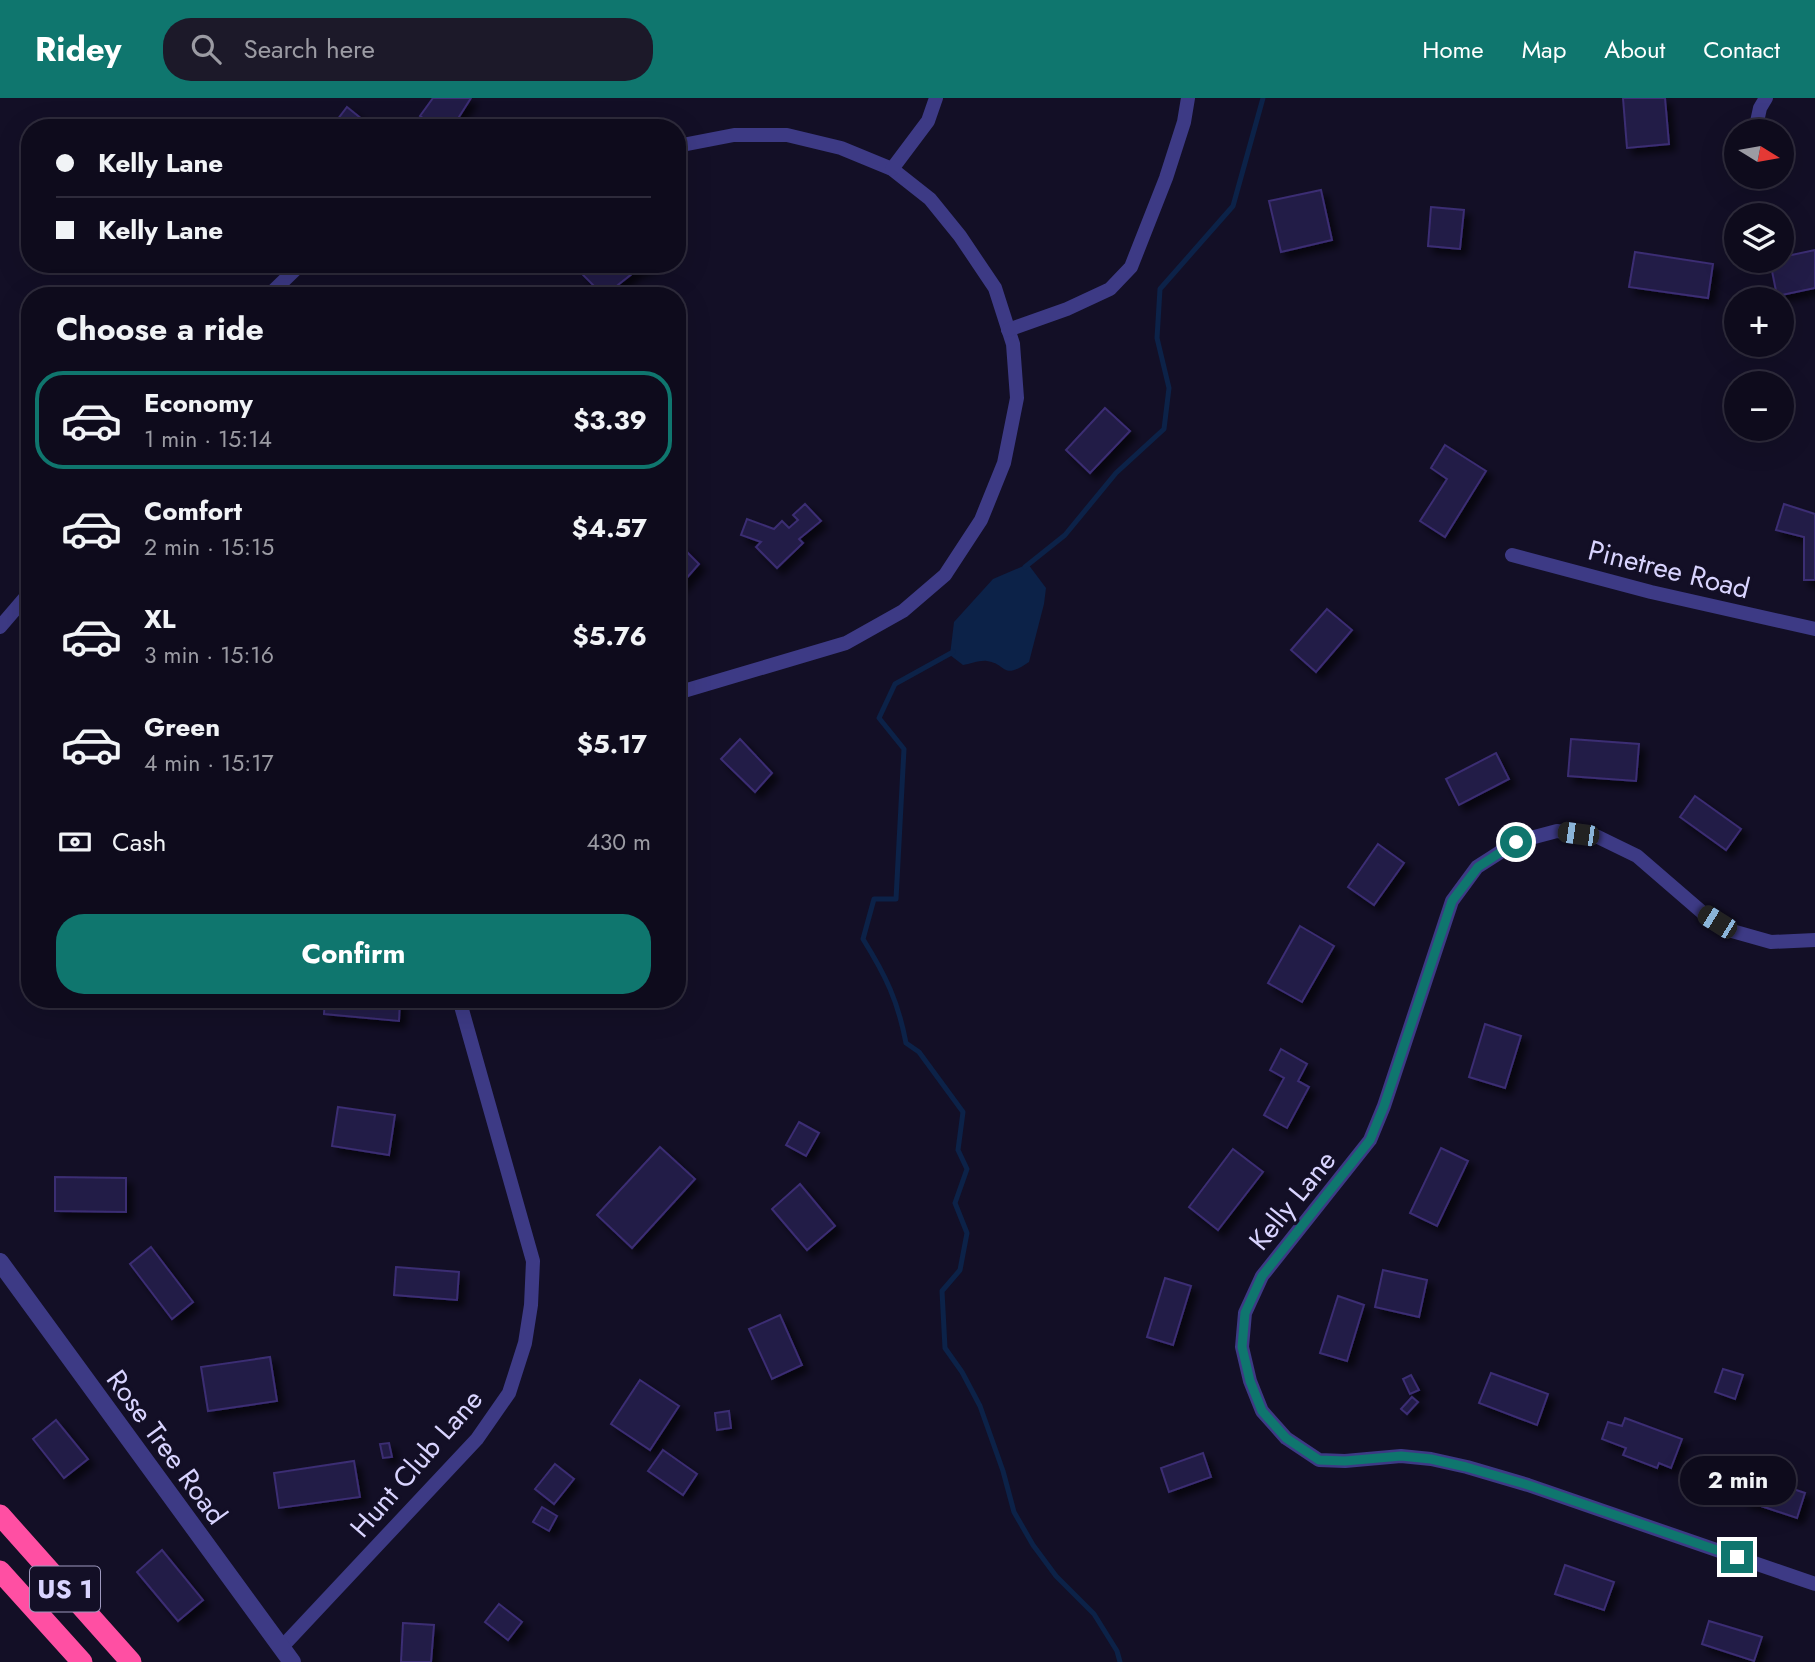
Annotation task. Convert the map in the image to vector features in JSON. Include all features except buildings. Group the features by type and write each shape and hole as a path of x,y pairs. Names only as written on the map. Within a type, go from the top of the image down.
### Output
{"highway":[{"name":"US 1","path":"0,1515 131,1662"},
{"name":"US 1","path":"0,1571 82,1662"}],"street":[{"path":"892,169 928,121 936,98"},
{"path":"1008,330 1066,309 1110,289 1131,267 1166,178 1184,122 1188,98"},
{"path":"1758,119 1766,98"},
{"path":"686,144 734,135 787,135 841,148 892,169 930,199 960,236 995,288 1013,344 1017,398 1004,463 981,520 945,575 903,611 846,643 686,690"},
{"path":"277,287 291,273"},
{"name":"Pinetree Road","path":"1512,555 1651,592 1815,629"},
{"path":"0,627 21,602"},
{"name":"Kelly Lane","path":"1815,940 1771,942 1732,931 1703,913 1637,856 1598,837 1557,831 1516,842 1478,867 1452,901 1384,1106 1370,1140 1262,1276 1245,1313 1242,1347 1250,1381 1262,1411 1286,1438 1319,1460 1345,1461 1401,1456 1466,1467 1528,1485 1815,1584"},
{"name":"Hunt Club Lane","path":"287,1655 477,1438 509,1393 525,1343 531,1306 533,1261 462,1008"},
{"name":"Rose Tree Road","path":"0,1262 287,1655"},
{"path":"268,1662 287,1655"}],"water":[{"path":"1028,564 1046,588 1029,662 1009,671 987,661 963,665 950,655 954,622 993,579"}],"waterway":[{"path":"1025,567 1065,535 1116,473 1164,429 1169,388 1157,338 1160,289 1233,206 1263,98"},
{"path":"953,652 895,684 879,718 904,749 896,899 874,899 863,939 890,989 906,1043 919,1052 963,1112 958,1150 967,1169 955,1203 967,1233 960,1270 942,1291 945,1348 962,1372 980,1406 1014,1512 1033,1545 1056,1576 1094,1614 1117,1651 1120,1662"}],"route":[{"path":"1516,842 1478,867 1452,901 1384,1106 1370,1140 1262,1276 1245,1313 1242,1347 1250,1381 1262,1411 1286,1438 1319,1460 1345,1461 1401,1456 1466,1467 1528,1485 1737,1557"}]}
